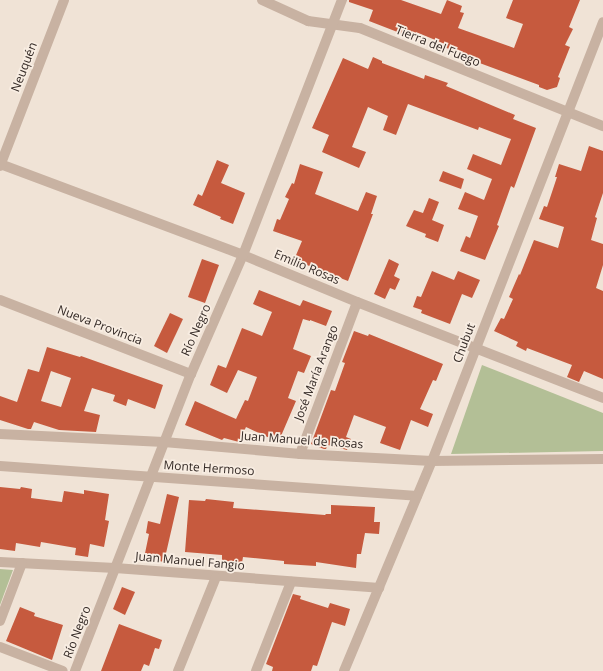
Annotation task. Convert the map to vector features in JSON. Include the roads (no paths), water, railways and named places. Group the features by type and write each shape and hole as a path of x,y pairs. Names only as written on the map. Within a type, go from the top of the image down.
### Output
{"street":[{"name":"Neuquén","path":"0,165 64,0"},
{"name":"Tierra del Fuego","path":"262,0 308,21 360,28 603,126"},
{"name":"Río Negro","path":"75,671 191,374 243,255 342,0"},
{"name":"Chubut","path":"344,671 432,461 603,22"},
{"name":"Emilio Rosas","path":"0,165 243,255 357,302 603,398"},
{"name":"Nueva Provincia","path":"0,300 191,374"},
{"name":"José María Arango","path":"300,454 357,302"},
{"name":"Juan Manuel de Rosas","path":"0,434 164,442 300,454 432,461 603,459"},
{"name":"Monte Hermoso","path":"0,466 417,496"},
{"name":"Juan Manuel Fangio","path":"0,562 116,568 216,577 379,588"},
{"path":"0,621 22,563"},
{"path":"178,671 216,577"},
{"path":"256,671 291,582"},
{"path":"0,647 63,671"}]}
